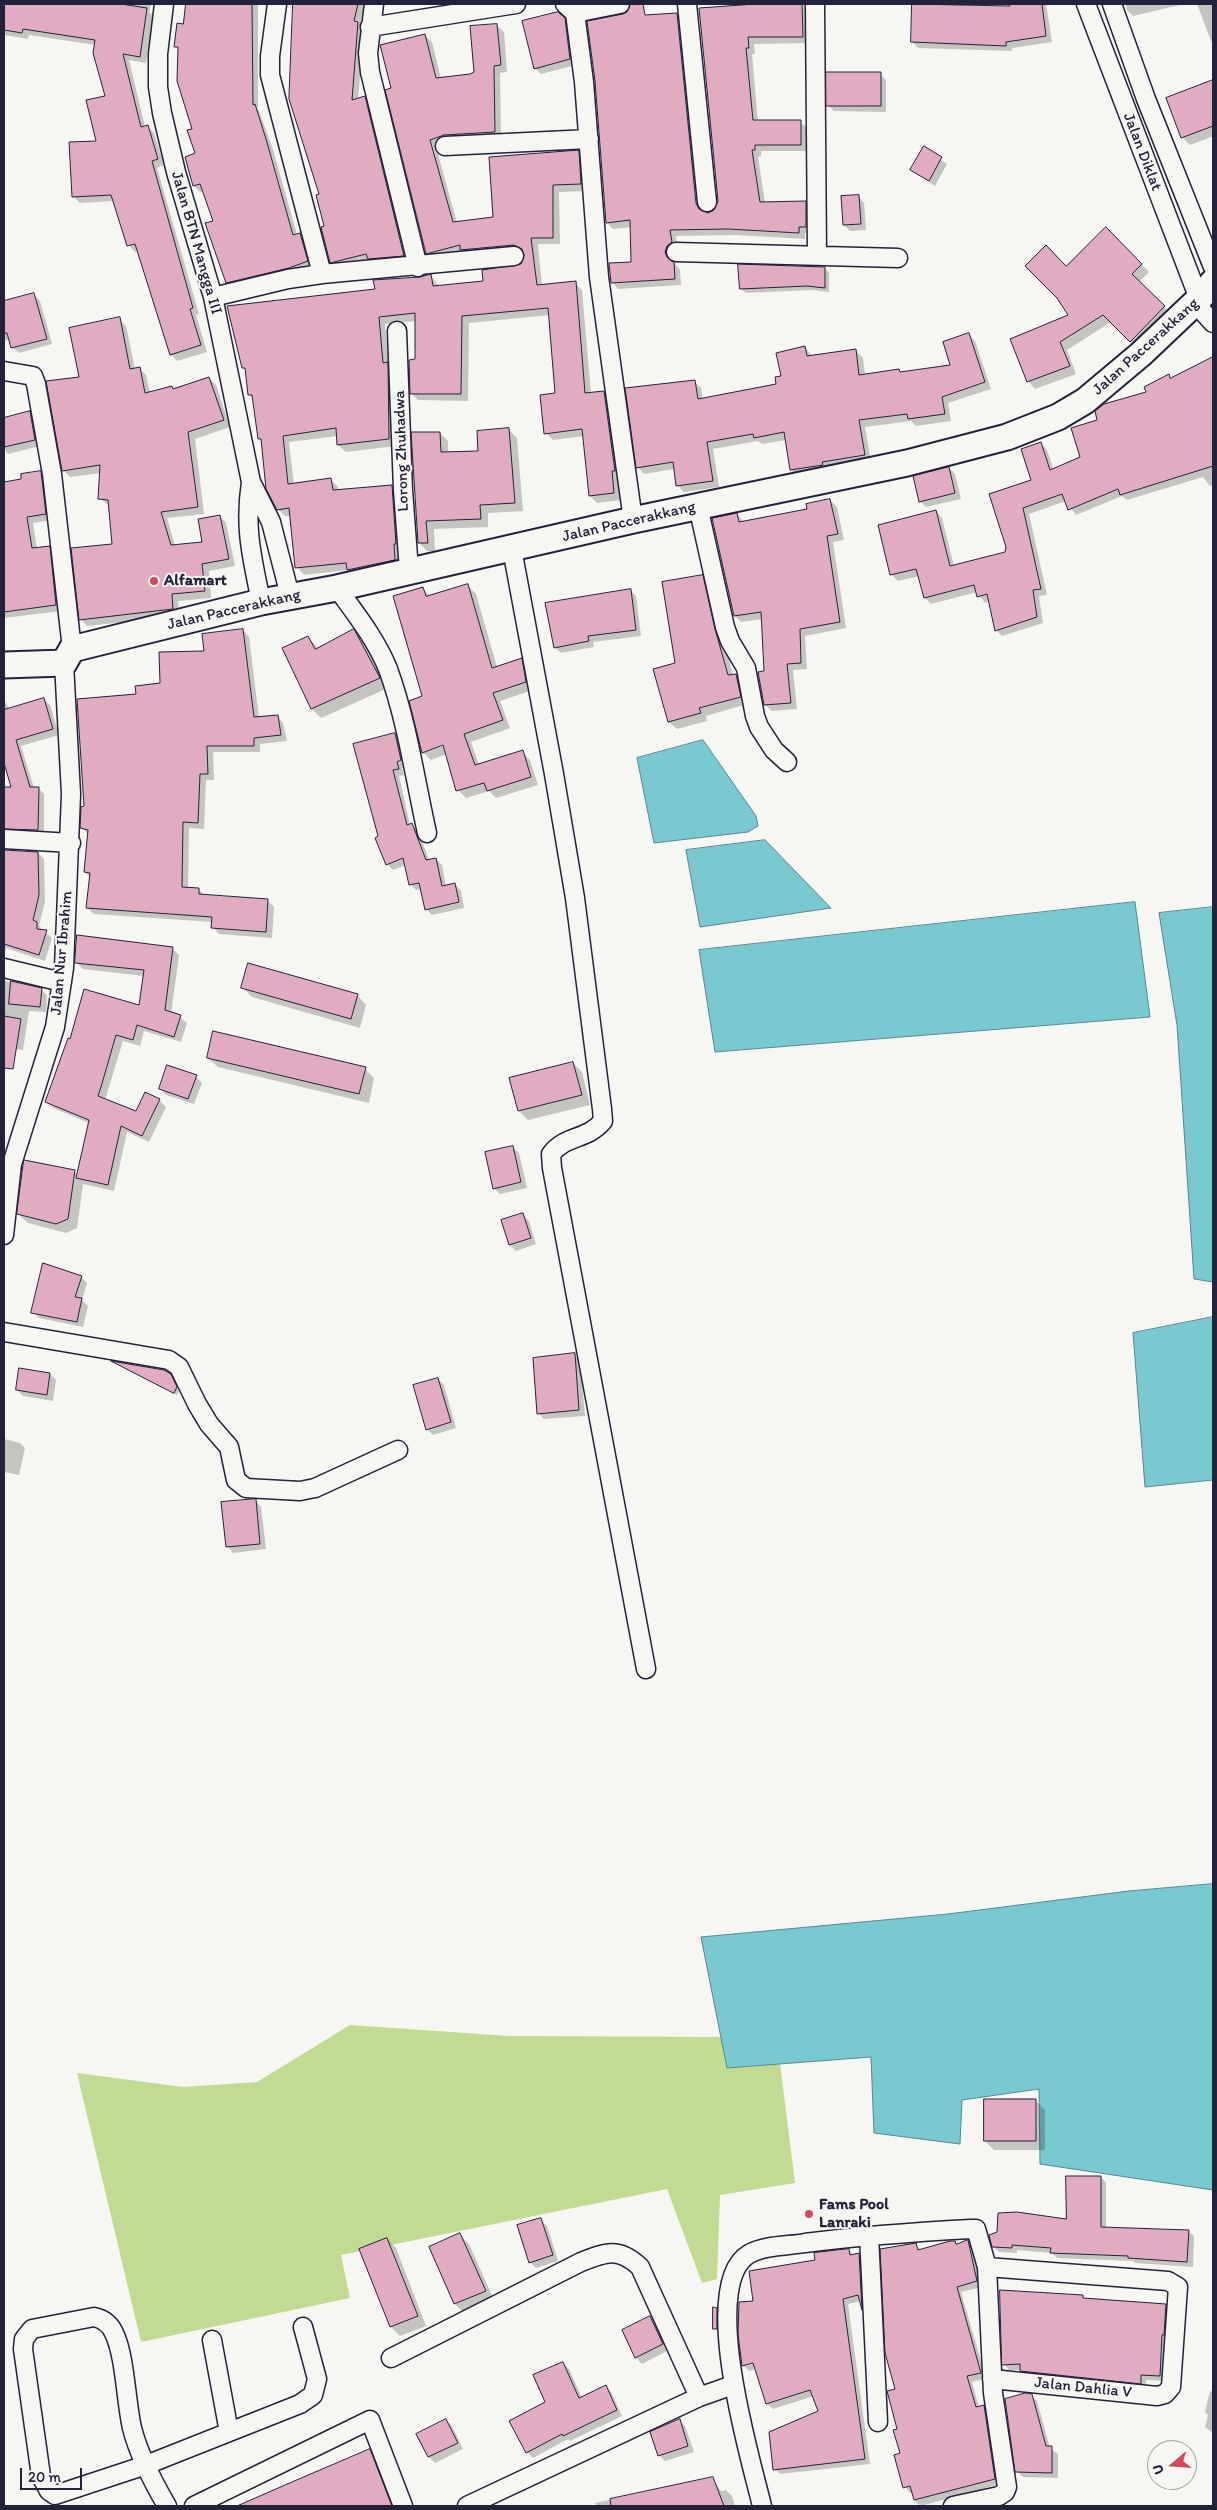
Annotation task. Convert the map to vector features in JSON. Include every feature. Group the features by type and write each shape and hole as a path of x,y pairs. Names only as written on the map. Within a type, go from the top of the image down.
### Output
{"main road":[{"name":"Jalan Paccerakkang","path":"4,665 68,656 261,602 337,588 632,520 962,450 1007,437 1058,417 1085,401 1114,378 1202,295"}],"street":[{"name":"Jalan BTN Mangga III","path":"164,4 158,54 158,87 161,104 176,172 213,297 251,482 271,522 290,596"},
{"path":"277,4 270,56 270,75 322,274"},
{"path":"374,4 370,27 370,72 418,267"},
{"path":"370,27 516,4"},
{"path":"620,4 570,9 589,139 599,277 632,520"},
{"path":"687,4 707,202"},
{"path":"814,4 818,256"},
{"name":"Jalan Diklat","path":"1086,4 1125,108 1202,295"},
{"name":"Jalan Diklat","path":"1112,4 1146,99 1213,267"},
{"path":"1125,108 1146,99"},
{"path":"445,146 589,139"},
{"path":"676,252 898,258"},
{"path":"213,297 288,279 322,274 418,267 514,256"},
{"path":"1202,295 1213,323"},
{"name":"Lorong Zhuhadwa","path":"397,331 403,490 409,570"},
{"name":"Jalan Nur Ibrahim","path":"4,371 33,376 52,474 68,656 71,843 62,982 55,1027 8,1163 4,1235"},
{"name":"Jalan BTN Mangga III","path":"251,482 247,507 247,533 261,602"},
{"path":"698,506 725,627 730,641 746,668 755,716 774,750 787,762"},
{"path":"512,549 573,888 603,1121 594,1131 559,1144 551,1154 552,1168 646,1669"},
{"path":"337,588 362,622 388,668 410,754 426,833"},
{"path":"4,838 71,843"},
{"path":"4,968 62,982"},
{"path":"4,1332 169,1360 179,1367 205,1418 229,1447 236,1480 246,1488 300,1491 315,1488 398,1450"},
{"path":"762,2506 733,2385 728,2350 728,2323 732,2281 741,2261 750,2254 770,2248 869,2235 976,2229 986,2267 992,2379 1006,2487 1005,2492 998,2496 953,2506"},
{"path":"869,2235 878,2422"},
{"path":"391,2358 581,2262 609,2252 631,2258 640,2267 699,2397"},
{"name":"Jalan Dahlia V","path":"986,2267 1168,2281 1176,2284 1178,2292 1171,2387 1165,2394 1157,2396 992,2379"},
{"path":"166,2506 146,2466 132,2428 118,2346 110,2326 103,2319 94,2318 32,2329 24,2339 23,2349 41,2476 48,2491 55,2495 64,2494 146,2466 300,2404 313,2395 317,2379 303,2327"},
{"path":"212,2340 229,2432"},
{"path":"467,2506 699,2397 733,2385"},
{"path":"194,2506 370,2420 403,2506"}],"green space":[{"path":"350,2025 509,2036 721,2037 727,2068 780,2064 795,2183 720,2195 717,2279 702,2283 667,2189 341,2255 350,2298 141,2342 77,2073 183,2087 257,2082"}],"water":[{"path":"703,740 756,816 758,826 748,832 654,843 637,758"},
{"path":"765,840 831,908 700,927 686,850"},
{"path":"1135,902 1150,1017 715,1052 699,950"},
{"path":"1213,907 1213,1282 1194,1279 1177,1025 1159,913"},
{"path":"1213,1317 1213,1480 1145,1487 1133,1333"},
{"path":"1213,1884 1213,2190 1040,2164 1039,2089 962,2100 960,2144 874,2133 871,2057 727,2068 701,1937 948,1914 1129,1891"}],"building":[{"path":"4,4 121,4 147,8 140,57 123,54 141,127 148,125 158,159 152,161 193,308 190,309 201,345 170,355 135,244 127,246 111,195 72,197 69,142 96,141 86,100 105,96 93,53 95,40 23,29 22,33 4,30"},
{"path":"186,4 252,4 253,105 255,104 266,139 293,235 300,233 308,261 289,268 226,283 205,223 213,221 200,184 193,186 185,157 195,153 187,130 192,129 177,81 178,47 174,47 177,23 183,24"},
{"path":"293,4 358,4 354,21 358,22 352,100 365,96 404,256 368,259 366,254 330,263 321,227 324,226 316,195 319,194 289,99"},
{"path":"630,4 643,4 645,15 677,13 696,203 699,209 708,213 714,210 718,201 699,8 755,4 802,4 803,37 748,37 749,48 746,48 753,120 801,120 801,145 755,145 755,150 752,150 760,202 806,201 806,227 799,227 799,233 728,229 670,230 672,242 667,246 665,252 667,257 674,262 675,279 611,283 609,263 631,262 630,220 606,223 595,81 587,21 623,14 627,12"},
{"path":"912,4 1010,6 1009,4 1042,4 1046,36 1006,42 1006,46 911,42"},
{"path":"558,12 565,18 570,59 534,69 522,21"},
{"path":"497,24 501,65 494,66 495,132 444,135 430,140 453,222 493,217 489,157 579,150 581,184 553,185 553,238 531,238 537,285 576,281 585,393 604,391 615,471 612,471 614,493 589,496 582,429 544,434 540,395 555,393 548,308 462,316 461,394 410,394 409,360 415,359 415,313 379,317 383,363 388,362 389,439 337,445 336,428 283,436 288,484 331,478 333,490 392,485 396,544 394,544 395,560 347,570 346,563 295,568 289,508 277,510 266,489 261,439 258,439 252,395 248,395 245,368 242,368 227,306 375,289 373,280 420,277 431,274 433,286 483,281 482,270 521,264 524,255 522,249 514,245 460,250 460,245 426,254 385,90 391,88 380,45 425,34 436,78 470,74 474,72 470,26"},
{"path":"826,72 881,72 881,106 826,106"},
{"path":"1213,80 1213,126 1181,138 1166,98"},
{"path":"924,146 942,157 929,181 910,170"},
{"path":"859,195 861,224 843,225 841,196"},
{"path":"1106,227 1142,264 1132,274 1165,306 1130,342 1103,315 1060,342 1070,366 1027,382 1010,339 1068,315 1057,298 1025,266 1046,245 1066,266"},
{"path":"738,264 825,267 825,288 807,286 740,289"},
{"path":"34,293 47,339 11,348 7,333 4,333 4,301"},
{"path":"120,317 130,369 140,367 145,393 172,386 173,389 209,377 224,420 188,432 198,507 161,512 171,545 202,542 198,519 220,515 229,559 202,564 205,591 172,594 173,609 79,620 71,548 112,544 108,500 98,499 100,465 62,471 46,381 79,377 69,328"},
{"path":"969,333 985,382 942,397 945,414 908,419 907,414 859,420 865,455 822,462 823,465 790,470 784,432 754,438 753,434 707,442 713,481 676,486 673,462 636,468 625,388 695,380 698,399 776,384 775,377 781,376 776,353 805,346 807,356 856,349 859,375 899,369 900,372 950,365 943,342"},
{"path":"1213,357 1213,466 1120,495 1118,489 1068,510 1062,494 1023,508 1041,589 1033,590 1037,617 995,631 987,594 977,597 974,585 924,598 916,569 890,575 878,525 936,510 950,566 1005,552 1006,547 989,494 1031,480 1021,449 1041,442 1050,470 1080,457 1071,428 1097,420 1095,411 1104,404 1146,392 1144,387 1169,374 1170,378"},
{"path":"30,411 35,440 4,447 4,418"},
{"path":"509,428 515,503 480,505 481,519 426,521 428,543 418,543 411,432 440,432 441,452 478,451 477,431"},
{"path":"949,467 955,493 919,502 913,476"},
{"path":"41,471 46,514 27,517 32,548 50,546 56,605 4,612 4,482 21,479 21,474"},
{"path":"830,499 838,534 827,536 840,622 800,629 801,663 787,664 791,703 764,705 758,672 764,671 761,612 734,616 712,518 737,513 739,522 807,509 806,504"},
{"path":"703,575 728,675 736,674 741,697 699,708 701,713 668,722 653,669 675,663 662,582"},
{"path":"468,584 492,668 522,658 526,682 493,693 503,720 464,734 475,765 523,750 531,777 487,791 484,783 456,791 443,745 422,753 409,701 422,696 393,596 423,587 426,596"},
{"path":"631,589 636,630 588,636 589,641 554,648 545,603"},
{"path":"243,629 254,717 278,715 281,735 254,738 254,746 207,746 208,774 200,774 198,823 183,822 182,887 199,888 199,894 268,899 266,932 211,928 212,917 86,908 90,873 84,872 88,830 80,828 81,807 84,806 77,699 136,694 135,686 160,683 159,652 204,651 202,634"},
{"path":"354,629 380,678 311,709 282,648 308,636 315,649"},
{"path":"44,698 53,729 16,740 30,787 39,787 38,830 4,829 4,787 11,787 4,763 4,710"},
{"path":"395,733 401,760 397,762 399,769 393,770 407,825 412,823 426,860 436,858 442,886 455,883 459,902 425,910 419,883 409,885 403,858 386,865 375,838 378,836 353,744"},
{"path":"4,850 38,852 39,895 33,920 37,922 37,929 47,930 39,955 4,944"},
{"path":"77,935 173,947 165,1010 181,1015 174,1037 137,1025 133,1040 116,1035 98,1096 136,1111 145,1092 160,1099 142,1136 121,1126 108,1185 76,1178 89,1120 45,1102 68,1038 70,1039 84,989 139,1005 144,970 75,963"},
{"path":"248,963 358,994 351,1019 241,988"},
{"path":"11,981 42,988 40,1007 9,1004"},
{"path":"4,1016 21,1019 13,1069 4,1068"},
{"path":"213,1031 366,1067 359,1094 207,1058"},
{"path":"573,1062 582,1095 518,1111 509,1078"},
{"path":"167,1065 197,1075 188,1099 159,1089"},
{"path":"513,1146 521,1182 493,1189 485,1152"},
{"path":"24,1160 75,1170 68,1219 56,1224 17,1214"},
{"path":"523,1213 531,1238 509,1245 501,1220"},
{"path":"43,1263 82,1276 75,1297 82,1298 77,1322 31,1313"},
{"path":"575,1353 579,1410 537,1414 533,1358"},
{"path":"111,1361 164,1370 171,1374 177,1387 174,1393"},
{"path":"19,1368 50,1373 47,1395 16,1390"},
{"path":"438,1378 451,1422 426,1430 413,1385"},
{"path":"256,1499 260,1544 226,1547 221,1502"},
{"path":"984,2099 1036,2099 1036,2141 984,2141"},
{"path":"1066,2176 1101,2176 1101,2227 1189,2230 1187,2262 1128,2258 1128,2256 1050,2253 1051,2248 1012,2245 1012,2248 992,2247 989,2235 997,2232 998,2213 1017,2212 1066,2219"},
{"path":"541,2218 553,2255 529,2263 517,2225"},
{"path":"460,2233 486,2291 454,2304 429,2247"},
{"path":"387,2238 418,2316 390,2327 359,2249"},
{"path":"968,2240 977,2281 957,2287 981,2373 967,2376 976,2407 984,2405 995,2479 914,2500 910,2486 903,2488 894,2455 900,2453 893,2430 897,2429 887,2391 895,2389 885,2353 880,2249 916,2243 918,2250 950,2241 955,2241 956,2244"},
{"path":"849,2249 850,2255 859,2253 862,2310 858,2295 843,2299 865,2459 773,2470 769,2432 818,2411 810,2390 766,2404 753,2363 742,2366 738,2334 739,2302 753,2301 749,2271 815,2260 814,2253"},
{"path":"1000,2290 1083,2295 1083,2298 1166,2304 1160,2376 1141,2375 1141,2384 1020,2371 1020,2364 1002,2365"},
{"path":"713,2307 717,2308 717,2329 713,2329"},
{"path":"650,2316 663,2344 635,2358 622,2330"},
{"path":"563,2362 579,2398 606,2385 617,2410 563,2436 562,2434 526,2453 509,2421 545,2402 533,2375"},
{"path":"1026,2393 1032,2394 1046,2446 1052,2446 1052,2473 1015,2472 1005,2399"},
{"path":"446,2419 458,2443 428,2457 416,2434"},
{"path":"680,2419 688,2446 658,2456 650,2432"},
{"path":"370,2449 392,2506 237,2506 285,2485"},
{"path":"713,2477 724,2506 611,2506 610,2499"}],"place":[{"name":"Alfamart","path":"154,581"},
{"name":"Fams Pool Lanraki","path":"809,2214"}]}
